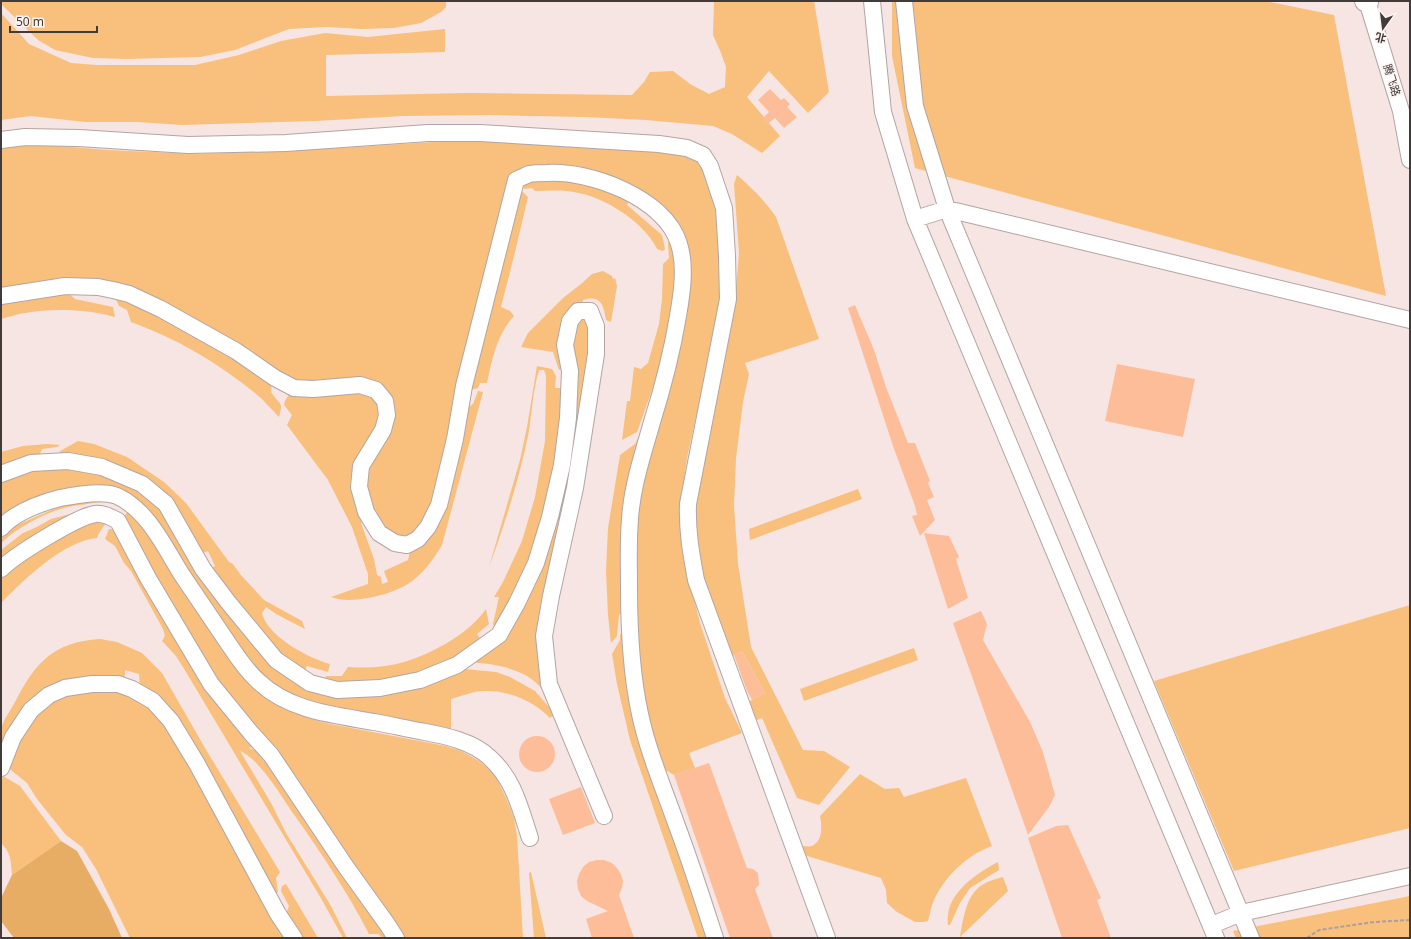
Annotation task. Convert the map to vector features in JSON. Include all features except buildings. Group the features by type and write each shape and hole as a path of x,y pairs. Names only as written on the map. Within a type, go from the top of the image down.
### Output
{"street":[{"path":"872,1 883,112 915,219 1214,932 1242,913 1410,876"},
{"path":"904,1 914,106 947,209 1242,913 1251,938"},
{"name":"腾飞路","path":"1367,1 1401,111 1410,160"},
{"path":"1,140 25,137 80,138 188,145 286,143 428,133 480,133 659,144 687,148 703,156 710,166 724,208 728,298 688,504 687,528 696,580 827,938"},
{"path":"1,296 65,286 98,287 114,290 129,294 161,309 236,351 275,378 294,388 313,389 360,386 376,390 385,401 387,416 383,430 361,466 358,487 366,512 379,533 395,543 407,545 418,539 428,527 439,505 455,439 464,386 516,180 530,174 559,172 586,176 616,186 640,198 662,216 676,236 680,246 682,266 681,298 675,335 666,371 636,477 631,511 628,561 629,622 633,669 640,714 653,759 715,938"},
{"path":"915,219 947,209 1410,320"},
{"path":"1,474 31,463 68,461 102,467 142,484 166,504 203,569 276,660 287,668 310,683 337,690 380,688 420,680 457,665 498,635 517,603 536,563 550,517 563,458 568,418 570,371 565,345 570,321 578,311 590,311 596,326 596,354 575,488 551,596 544,636 549,684 604,816"},
{"path":"1,528 22,513 43,502 74,495 100,494 116,496 132,504 150,524 230,646 259,682 284,700 307,709 333,716 431,733 458,740 476,747 490,757 512,785 530,838"},
{"path":"1,569 30,548 78,520 96,514 109,515 118,522 148,578 211,684 271,755 346,868 396,938"},
{"path":"1,768 13,737 31,710 49,695 65,688 92,684 118,684 132,689 153,701 171,721 197,764 278,914 294,938"}],"path":[{"path":"1307,938 1319,930 1374,922 1410,920"}],"shaded area":[{"path":"1,1 446,1 446,7 441,12 421,23 394,28 361,29 326,27 289,29 235,50 200,57 127,59 93,58 55,50 38,40 1,4"},
{"path":"714,1 814,1 829,92 808,113 769,71 747,97 780,136 762,153 732,134 713,126 646,120 584,117 490,115 403,116 315,121 182,125 137,122 85,122 31,116 1,120 1,13 29,44 71,63 97,65 195,65 239,55 281,41 325,33 368,37 445,29 445,52 326,55 326,96 468,93 632,95 644,82 650,72 673,71 690,84 709,94 725,87 726,67 713,35"},
{"path":"892,1 1265,1 1334,15 1386,296 915,168 892,56"},
{"path":"434,142 532,142 619,147 679,154 698,162 708,179 717,202 723,260 719,311 687,458 681,500 680,526 683,555 700,623 725,698 742,733 689,753 695,768 674,775 662,768 659,763 640,680 634,549 639,496 688,261 644,197 521,169 438,499 409,541 381,528 362,484 386,395 299,384 128,291 1,292 1,148 25,145 48,145 108,150 198,154 307,150"},
{"path":"737,175 758,195 776,217 819,339 745,363 749,374 743,402 736,458 734,506 738,564 751,647 803,750 824,751 850,767 819,805 797,798 762,718 754,721 746,706 750,701 765,693 742,651 729,658 713,617 694,540 696,494 733,314 739,253 734,184"},
{"path":"568,176 630,199 627,205 662,235 665,249 663,251 657,249 642,228 631,218 606,203 579,193 562,191 535,191 532,188 525,189 521,187 522,181"},
{"path":"523,192 528,197 501,307 510,311 514,316 508,323 499,339 493,356 487,383 480,383 478,388 471,390 518,194"},
{"path":"672,236 679,276 658,390 652,390 637,432 622,440 627,401 630,401 634,367 641,369 648,363 659,324 662,299 663,264 669,258 668,243"},
{"path":"603,271 612,276 613,279 615,278 617,286 611,322 606,320 603,306 598,300 583,300 566,367 559,370 553,352 521,347 528,333 563,298 592,274"},
{"path":"65,290 75,299 113,307 115,317 94,312 47,310 22,313 1,319 1,300"},
{"path":"113,293 130,299 272,381 271,392 281,405 279,417 255,393 241,382 196,352 148,328 131,322 127,310 119,306"},
{"path":"589,317 593,349 546,608 552,699 534,681 514,670 483,663 468,663 495,643 555,510 571,340 577,319"},
{"path":"537,366 552,369 556,376 555,388 566,388 557,465 531,558 496,629 493,624 499,597 494,597 503,582 522,541 535,497 545,441 546,376 544,370 539,370 534,393 529,431 517,482 489,567 520,460"},
{"path":"291,391 338,391 374,394 382,415 352,485 353,498 356,508 363,520 361,523 374,559 377,575 381,577 382,584 388,582 384,571 408,560 410,551 420,547 464,407 469,407 473,404 478,391 483,392 442,545 427,566 408,584 391,592 370,598 349,600 331,597 368,584 368,574 352,527 328,480 287,425 292,415 284,405"},
{"path":"642,431 624,610 619,615 617,636 611,643 606,571 608,528 620,455 635,444"},
{"path":"78,441 94,444 127,457 164,482 186,503 229,562 233,564 240,574 264,600 302,621 305,629 266,607 262,613 265,622 280,638 290,645 311,657 330,664 328,672 307,666 303,674 279,656 212,568 215,566 208,551 202,553 169,502 60,456 60,451"},
{"path":"47,444 60,445 57,447 42,449 38,458 1,467 1,452 23,446"},
{"path":"75,466 132,483 163,509 220,594 316,689 464,669 496,672 510,677 535,691 555,714 550,718 536,706 520,698 502,692 476,692 451,699 451,734 299,701 264,678 249,661 166,536 106,486 1,520 1,476 20,470"},
{"path":"858,489 862,499 750,540 749,529"},
{"path":"102,500 101,502 69,507 47,514 22,527 1,543 1,537 15,526 65,504"},
{"path":"129,510 134,513 275,703 299,714 325,723 446,746 461,751 476,759 495,775 514,818 517,836 523,938 401,938 216,684 122,519"},
{"path":"78,512 1,566 1,550 23,533 51,519"},
{"path":"96,519 106,521 97,538 71,546 58,554 33,573 1,603 1,575 39,545"},
{"path":"109,529 115,529 255,747 248,748 256,750 264,761 269,761 393,938 383,938 378,934 369,934 334,874 277,790 256,762 240,751 271,803 286,833 331,906 347,938 343,938 322,900 186,672 176,656 162,641 165,636 163,629 131,571 124,563 115,546 105,539"},
{"path":"1410,605 1410,828 1234,871 1154,681"},
{"path":"486,609 489,624 477,634 483,643 468,653 399,681 324,682 326,676 342,676 348,667 362,668 387,666 411,660 435,650 473,624"},
{"path":"622,632 710,938 698,938 630,740 617,684 612,654 620,640 620,635"},
{"path":"100,639 117,642 142,653 162,673 205,748 280,872 276,878 278,892 273,896 140,687 139,674 125,670 125,675 122,682 83,680 11,726 1,745 1,731 3,722 22,688 38,666 47,657 58,650 84,641"},
{"path":"914,648 918,660 804,701 800,689"},
{"path":"109,687 142,699 167,722 290,938 130,938 96,869 82,847 66,835 37,799 27,783 6,766 22,731 51,699"},
{"path":"860,774 885,789 899,788 904,797 966,778 992,846 974,855 958,867 944,883 931,907 928,921 915,922 897,912 887,903 886,890 881,878 807,856 803,853 802,846 812,846 816,844 820,837 820,816"},
{"path":"3,776 20,786 61,841 12,875 9,854 1,843 1,782"},
{"path":"61,841 77,851 109,909 122,938 14,938 1,921 1,898 12,875"},
{"path":"998,862 999,870 970,888 960,903 950,925 948,925 948,914 951,904 962,887 980,873"},
{"path":"531,872 546,938 534,938 529,873"},
{"path":"1003,877 1008,891 960,937 966,908 972,895 984,884"},
{"path":"286,884 318,938 299,938 286,914 289,906 281,891 282,886"},
{"path":"1410,896 1410,938 1236,938 1233,931"}]}
